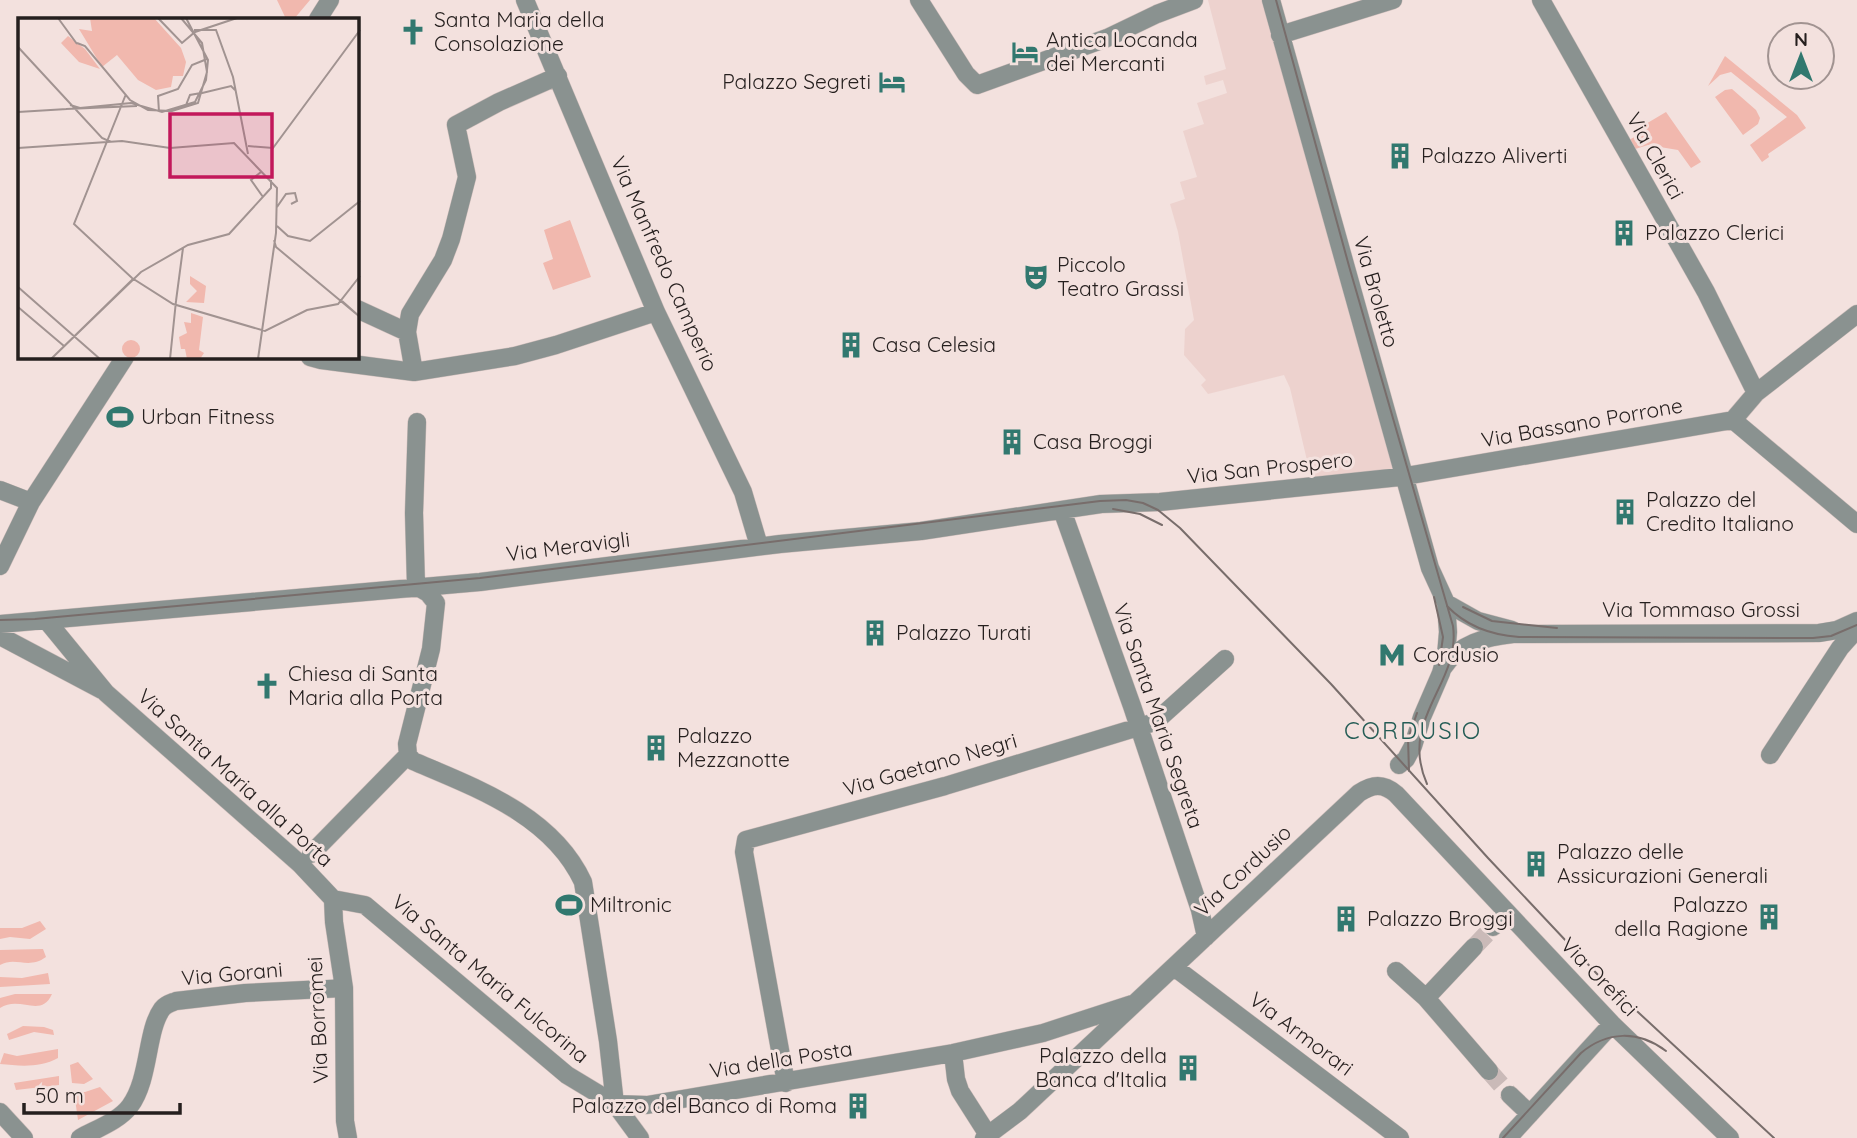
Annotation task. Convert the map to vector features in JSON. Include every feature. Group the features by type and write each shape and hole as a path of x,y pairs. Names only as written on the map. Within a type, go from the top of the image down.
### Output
{"street":[{"path":"319,18 330,0"},
{"name":"Via Manfredo Camperio","path":"525,0 656,312 743,492 759,546"},
{"path":"919,0 966,74 977,85 1107,38 1194,0"},
{"name":"Via Broletto","path":"1271,0 1430,568 1444,599 1448,638 1441,673"},
{"path":"1280,35 1393,0"},
{"name":"Via Clerici","path":"1541,0 1706,292 1756,393"},
{"path":"414,372 407,332 410,314 443,260 467,177 456,125 499,102 558,76"},
{"path":"359,310 407,332"},
{"path":"317,359 414,372 515,356 656,312"},
{"path":"1857,314 1756,393 1733,420 1857,524"},
{"path":"0,566 31,502 124,359"},
{"name":"Via Bassano Porrone","path":"1405,477 1733,420"},
{"path":"417,422 414,513 416,586 428,593 436,603 431,649 407,744 408,755 413,761 495,797 536,824 576,865 583,882 615,1104"},
{"name":"Via San Prospero","path":"1141,502 1405,477"},
{"path":"0,490 31,502"},
{"name":"Via Meravigli","path":"0,624 480,582 759,546 920,531 1101,503 1141,502"},
{"name":"Via Santa Maria Segreta","path":"1062,510 1200,910 1206,937"},
{"path":"1444,599 1478,621 1495,627 1543,633"},
{"name":"Via Santa Maria alla Porta","path":"47,621 106,693 300,864 333,899"},
{"name":"Via Tommaso Grossi","path":"1543,633 1819,633 1837,630 1857,621"},
{"path":"1770,755 1840,648 1857,629"},
{"path":"1399,765 1413,746 1441,673 1459,650 1479,640 1513,634 1543,633"},
{"name":"Via Santa Maria alla Porta","path":"0,636 106,693"},
{"name":"Via Gaetano Negri","path":"786,1083 744,852 746,840 945,786 1155,722 1225,659"},
{"path":"311,854 408,755"},
{"name":"Via Cordusio","path":"988,1136 1020,1111 1359,793 1372,785 1387,787"},
{"name":"Via Orefici","path":"1387,787 1612,1024 1730,1138"},
{"name":"Via Borromei","path":"333,899 344,988 345,1121 348,1138"},
{"name":"Via Santa Maria Fulcorina","path":"333,899 365,905 567,1075 615,1104 640,1138"},
{"path":"1493,928 1507,914"},
{"path":"1426,998 1474,947"},
{"name":"Via Armorari","path":"1174,967 1400,1138"},
{"path":"1396,971 1426,998 1489,1071"},
{"name":"Via Gorani","path":"80,1138 122,1114 131,1105 144,1075 157,1019 167,1004 245,993 344,988"},
{"name":"Via della Posta","path":"615,1104 647,1105 953,1053 1043,1033 1136,1002"},
{"path":"1508,1138 1612,1024"},
{"path":"953,1053 960,1091 988,1136"},
{"path":"1510,1095 1530,1114"},
{"path":"0,1112 24,1138"}],"shaded area":[{"path":"277,0 310,0 295,18 286,18"},
{"path":"1208,0 1270,0 1404,476 1313,486 1290,388 1284,375 1208,394 1201,385 1206,380 1184,355 1185,329 1194,320 1178,232 1170,204 1185,199 1180,182 1197,177 1183,131 1204,124 1197,103 1227,93 1223,80 1206,85 1204,76 1226,69"},
{"path":"1725,56 1797,115 1806,128 1768,154 1769,157 1762,162 1750,145 1787,117 1731,72 1720,75 1708,86"},
{"path":"1732,89 1756,110 1760,118 1758,124 1743,135 1715,97"},
{"path":"1666,112 1701,162 1691,168 1678,150 1648,145 1632,150 1627,141 1642,133 1639,128"},
{"path":"570,220 591,277 553,290 543,263 553,259 544,230"},
{"path":"40,921 46,929 30,939 0,939 0,928 22,928"},
{"path":"43,949 46,957 40,961 0,965 0,950"},
{"path":"48,973 50,984 0,987 0,977 22,978"},
{"path":"15,994 52,994 42,1005 15,1004 0,1008 0,998"},
{"path":"23,1026 44,1027 53,1030 54,1035 34,1032 9,1040 7,1034"},
{"path":"58,1049 58,1058 37,1065 0,1064 4,1053 17,1056"},
{"path":"78,1062 93,1079 84,1084 72,1083 70,1065"},
{"path":"59,1076 59,1085 16,1090 14,1083"},
{"path":"100,1087 113,1101 78,1120 74,1092"}],"tunnel":[{"path":"1474,947 1493,927"},
{"path":"1489,1071 1510,1095"}],"tram line":[{"path":"1276,0 1349,266 1453,626 1453,647 1448,666 1420,740 1420,761 1427,784"},
{"path":"0,620 480,578 1100,501 1126,500 1143,503 1158,510 1180,528 1331,684 1599,976 1774,1138"},
{"path":"1113,509 1140,514 1162,525"},
{"path":"1434,597 1443,637 1439,665"},
{"path":"1447,606 1462,619 1480,628 1519,637 1813,638 1831,636 1857,625"},
{"path":"1463,607 1492,621 1557,628"},
{"path":"1409,771 1408,739 1417,713"},
{"path":"1503,1138 1581,1053 1601,1040 1634,1037 1645,1039 1666,1051"}],"place":[{"name":"Santa Maria della Consolazione","path":"413,32"},
{"name":"Antica Locanda dei Mercanti","path":"1025,52"},
{"name":"Palazzo Segreti","path":"892,82"},
{"name":"Palazzo Aliverti","path":"1400,156"},
{"name":"Palazzo Clerici","path":"1624,233"},
{"name":"Piccolo Teatro Grassi","path":"1036,277"},
{"name":"Casa Celesia","path":"851,345"},
{"name":"Urban Fitness","path":"120,417"},
{"name":"Casa Broggi","path":"1012,442"},
{"name":"Palazzo del Credito Italiano","path":"1625,512"},
{"name":"Palazzo Turati","path":"875,633"},
{"name":"Cordusio","path":"1392,655"},
{"name":"Chiesa di Santa Maria alla Porta","path":"267,686"},
{"name":"Palazzo Mezzanotte","path":"656,748"},
{"name":"Palazzo delle Assicurazioni Generali","path":"1536,864"},
{"name":"Miltronic","path":"569,905"},
{"name":"Palazzo della Ragione","path":"1769,917"},
{"name":"Palazzo Broggi","path":"1346,919"},
{"name":"Palazzo della Banca d'Italia","path":"1188,1068"},
{"name":"Palazzo del Banco di Roma","path":"858,1106"}],"district":[{"name":"CORDUSIO","path":"1413,731"}]}
